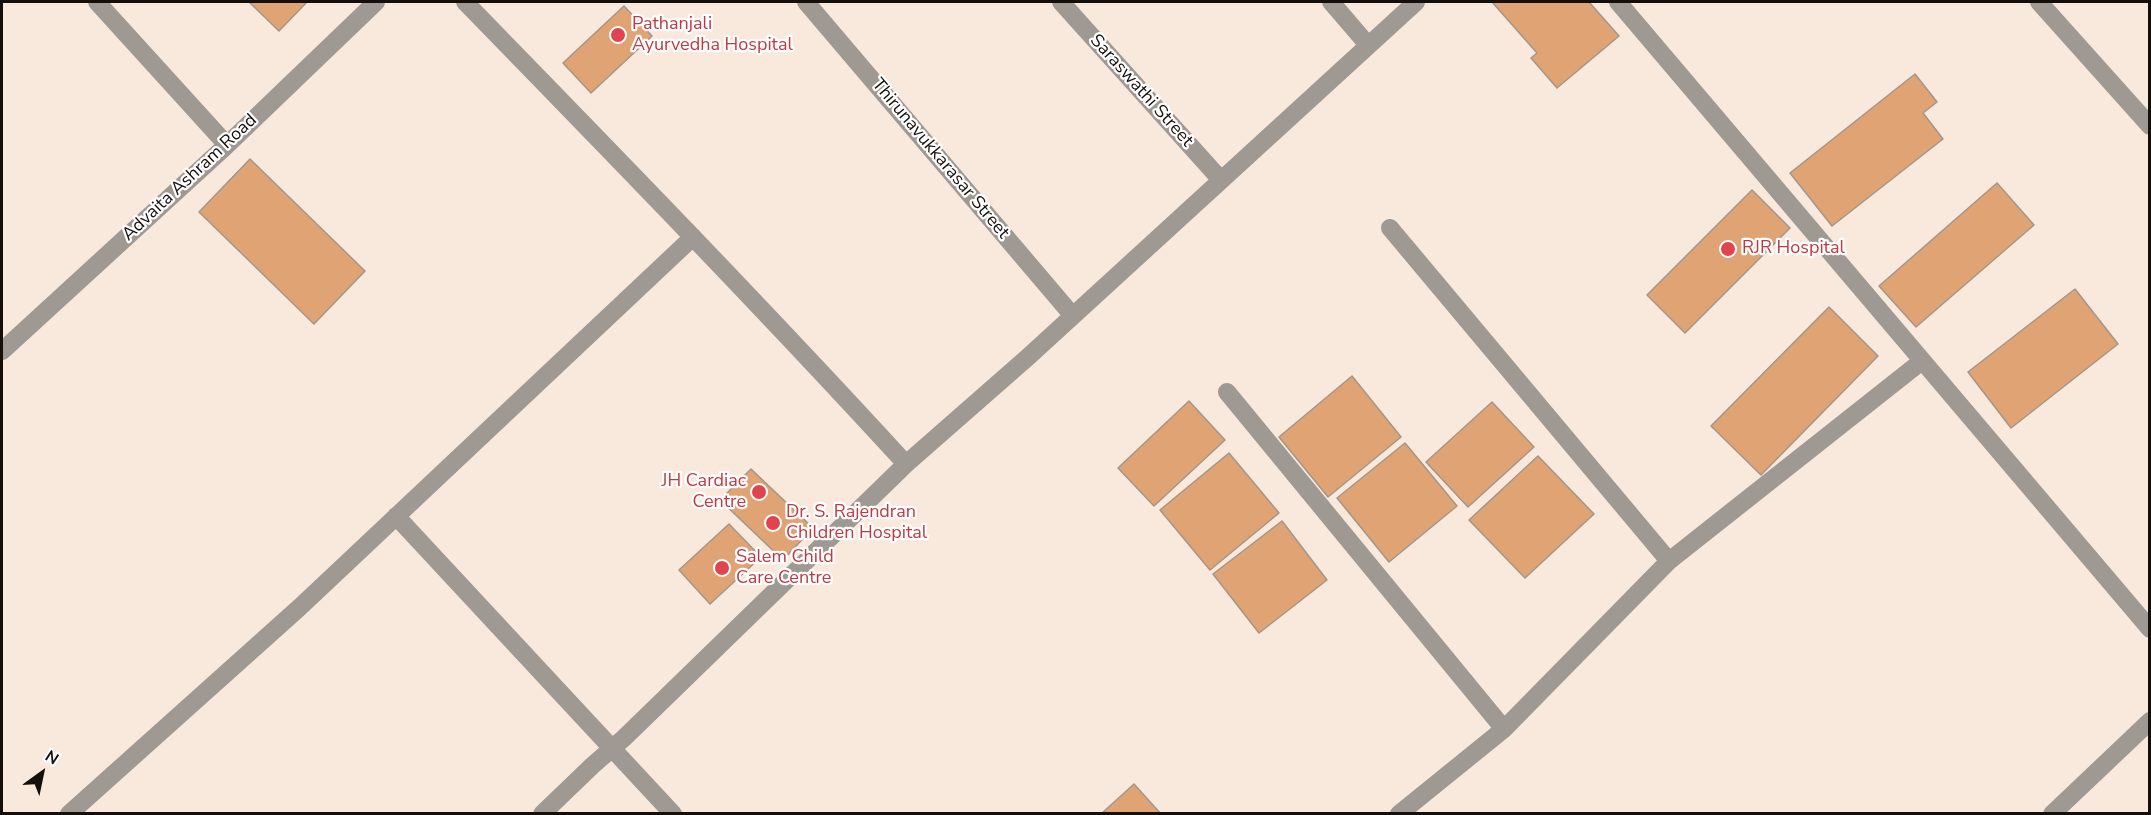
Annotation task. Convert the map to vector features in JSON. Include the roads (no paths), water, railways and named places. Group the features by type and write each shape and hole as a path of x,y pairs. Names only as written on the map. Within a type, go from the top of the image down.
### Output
{"street":[{"path":"97,2 227,145"},
{"name":"Advaita Ashram Road","path":"2,351 227,145 376,2"},
{"path":"465,2 693,237 906,464"},
{"name":"Thirunavukkarasar Street","path":"806,2 1073,316"},
{"name":"Saraswathi Street","path":"1061,2 1221,180"},
{"path":"1331,2 1368,45"},
{"path":"542,813 906,464 1073,316 1416,2"},
{"path":"1618,2 2150,629"},
{"path":"2039,2 2150,126"},
{"path":"1390,228 1669,561"},
{"path":"69,813 300,607 693,237"},
{"path":"1399,813 1504,729 1669,561 1922,361"},
{"path":"1227,392 1504,729"},
{"path":"396,516 673,813"},
{"path":"2052,813 2150,721"}],"place":[{"name":"Pathanjali Ayurvedha Hospital","path":"618,35"},
{"name":"RJR Hospital","path":"1728,249"},
{"name":"JH Cardiac Centre","path":"759,492"},
{"name":"Dr. S. Rajendran Children Hospital","path":"773,523"},
{"name":"Salem Child Care Centre","path":"722,568"}]}
